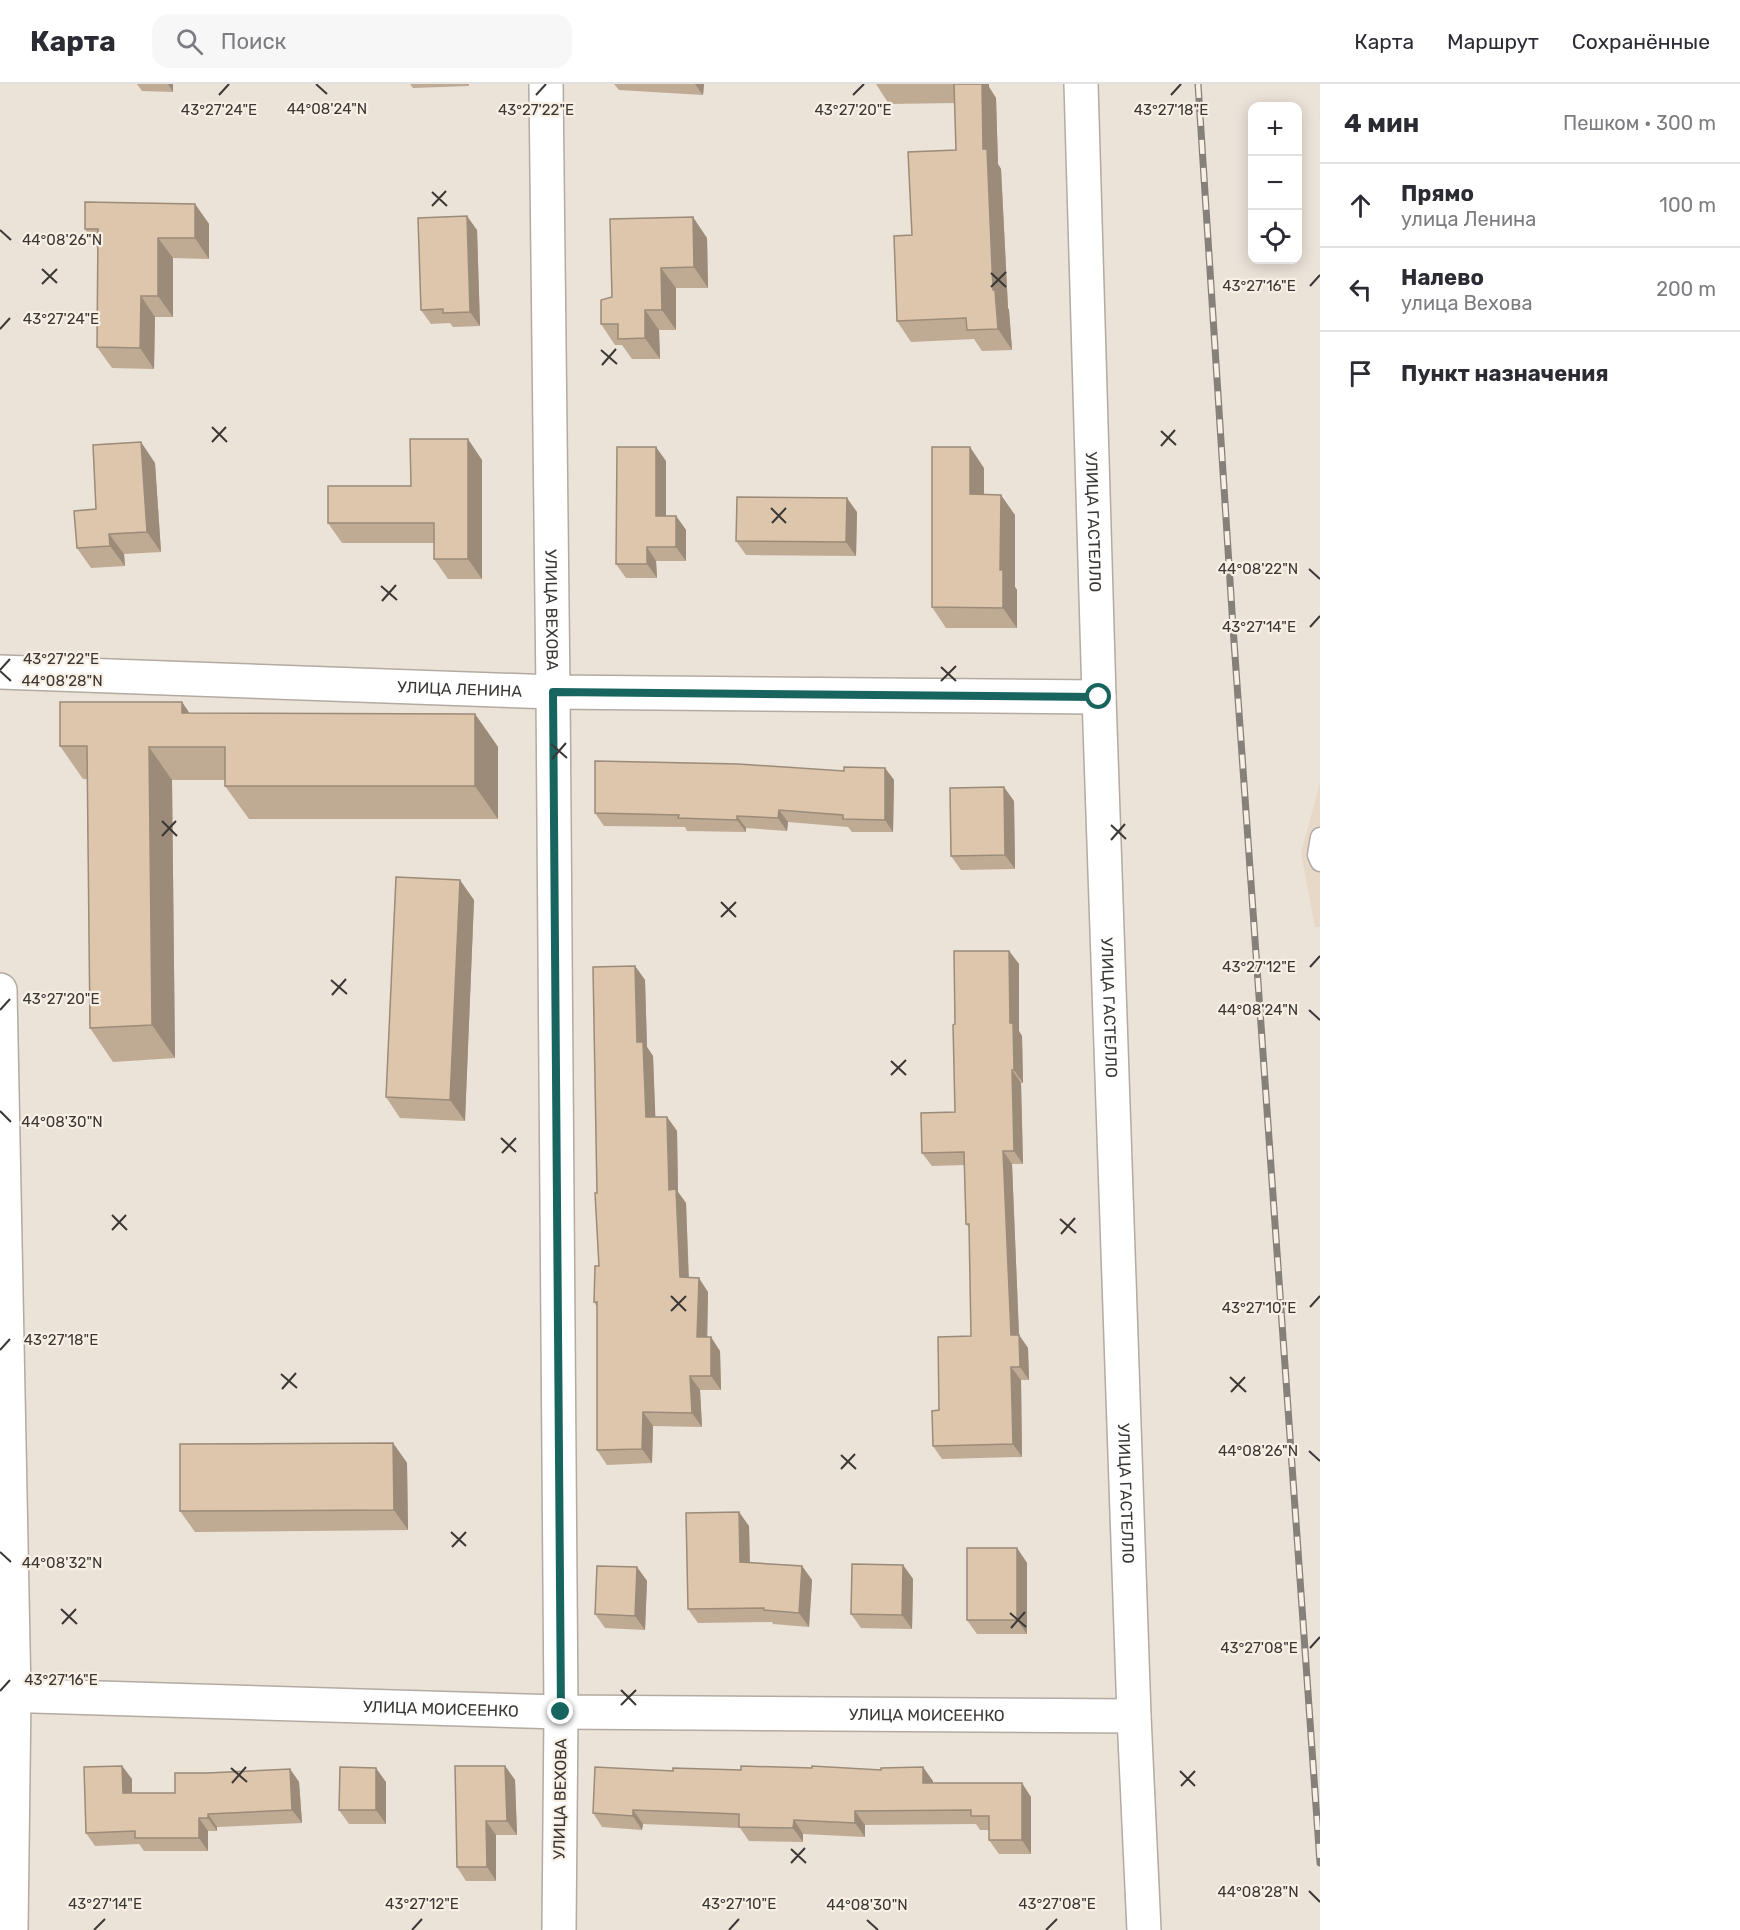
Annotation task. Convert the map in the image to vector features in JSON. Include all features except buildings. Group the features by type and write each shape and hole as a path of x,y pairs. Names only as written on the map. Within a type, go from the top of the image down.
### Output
{"street":[{"name":"УЛИЦА ВЕХОВА","path":"546,84 561,1712 558,1930"},
{"name":"УЛИЦА ГАСТЕЛЛО","path":"1081,84 1099,697 1134,1716 1144,1930"},
{"name":"УЛИЦА ЛЕНИНА","path":"0,672 553,692 1099,697"},
{"path":"0,990 11,1930"},
{"name":"УЛИЦА МОИСЕЕНКО","path":"7,1695 561,1712 1134,1716"}],"lane":[{"path":"1320,837 1317,855 1320,862"}],"shaded area":[{"path":"1320,783 1320,927 1315,927 1301,853"}],"railway":[{"path":"1198,84 1233,627 1320,1863"}],"route":[{"path":"561,1712 553,692 1099,697"}]}
